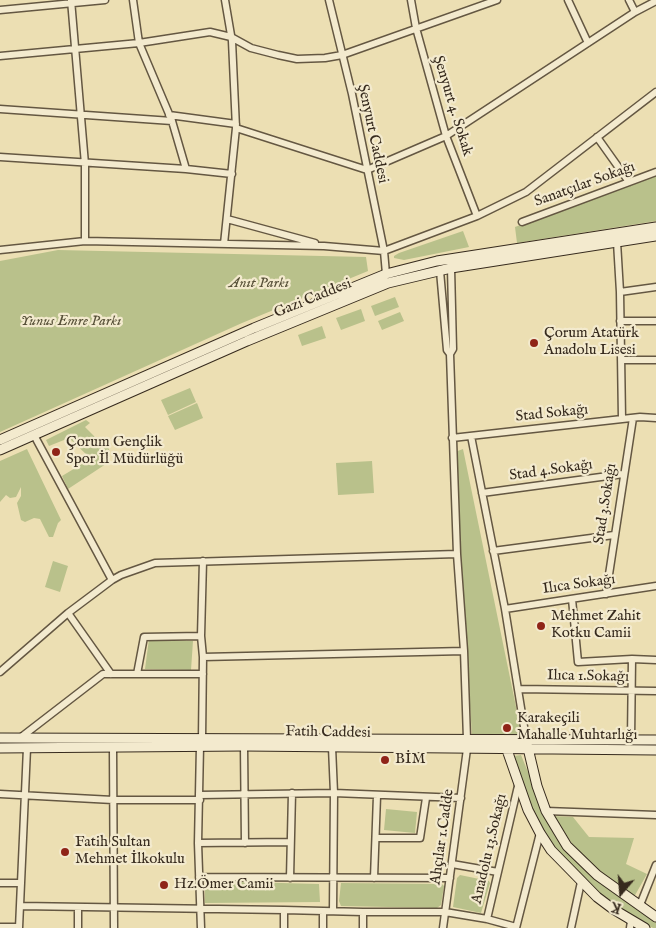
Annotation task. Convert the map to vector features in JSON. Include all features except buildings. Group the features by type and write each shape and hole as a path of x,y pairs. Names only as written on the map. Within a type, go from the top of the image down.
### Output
{"main road":[{"name":"Gazi Caddesi","path":"0,450 387,279 440,271 450,264 656,227"},
{"name":"Gazi Caddesi","path":"0,440 254,328 438,261 450,264 656,236"},
{"path":"438,261 440,271"},
{"name":"Fatih Caddesi","path":"0,738 201,743 244,746 507,750 526,744 656,740"},
{"path":"467,739 467,749"},
{"name":"Fatih Caddesi","path":"0,748 113,748 201,743 467,739 526,744 656,750"},
{"path":"526,744 546,810 567,846 596,875 656,917"},
{"path":"507,750 518,786 540,833 551,850 597,897 631,924 645,928"}],"street":[{"path":"0,10 106,0"},
{"path":"133,0 139,42 170,118 186,169"},
{"path":"224,244 236,126 231,37 225,0"},
{"name":"Şenyurt Caddesi","path":"329,0 384,251 387,279"},
{"name":"Şenyurt 4. Sokak","path":"411,0 416,28 446,136 477,216"},
{"path":"0,56 76,50 210,32 231,37 251,48 297,59 325,58 342,55 496,0"},
{"path":"568,0 588,43"},
{"path":"629,0 635,12"},
{"path":"0,109 82,115 170,118 236,126 367,170 446,136 635,12 656,1"},
{"path":"71,2 85,164 85,240"},
{"path":"0,250 85,240 324,246 384,251 477,216 526,192 656,92"},
{"path":"597,137 629,182"},
{"path":"0,157 85,164 186,169 232,174"},
{"name":"Sanatçılar Sokağı","path":"522,222 656,172"},
{"path":"227,218 324,246"},
{"path":"617,242 620,292 622,420"},
{"path":"450,264 453,349 450,354"},
{"path":"440,271 447,350 450,354 457,554 464,651 467,739"},
{"path":"620,292 656,286"},
{"path":"620,321 656,321"},
{"path":"621,360 656,360"},
{"name":"Stad Sokağı","path":"452,438 633,418 656,418"},
{"name":"Stad 3.Sokağı","path":"606,594 633,418"},
{"path":"34,436 112,580"},
{"path":"471,436 520,689 526,744"},
{"name":"Stad 4.Sokağı","path":"482,493 623,474"},
{"path":"493,551 614,535"},
{"path":"0,672 68,613 112,580 155,562 457,554"},
{"path":"201,928 198,843 203,674 201,636 203,561"},
{"name":"Ilıca Sokağı","path":"505,608 656,586"},
{"path":"572,599 578,662 632,659 656,660"},
{"path":"68,613 111,674"},
{"path":"137,674 144,637 201,636"},
{"path":"203,657 464,651"},
{"path":"631,740 632,659"},
{"path":"20,738 103,674 203,674"},
{"name":"Ilıca 1.Sokağı","path":"520,689 656,691"},
{"path":"244,746 245,843"},
{"path":"332,747 334,793 333,911"},
{"path":"0,927 19,927 27,748"},
{"path":"113,748 114,928"},
{"name":"Ahçılar 1.Cadde","path":"443,928 467,749"},
{"name":"Anadolu 13.Sokağı","path":"486,919 518,786"},
{"path":"290,878 292,793"},
{"path":"0,794 113,800 292,793 461,798"},
{"path":"374,878 377,796"},
{"path":"376,838 420,838 426,798"},
{"path":"546,810 656,815"},
{"path":"20,906 114,909 445,912 486,919 516,927 540,833"},
{"path":"198,843 290,842"},
{"path":"452,864 498,872"},
{"path":"640,905 656,865"},
{"path":"199,877 450,878"},
{"path":"570,928 581,882"},
{"path":"0,883 21,883"},
{"path":"78,908 78,928"},
{"path":"284,910 284,928"},
{"path":"323,910 323,928"},
{"path":"363,912 363,928"}],"green space":[{"path":"656,174 656,221 517,243 515,227"},
{"path":"463,231 469,247 404,260 394,258 399,253"},
{"name":"Yunus Emre Parkı","path":"58,250 366,257 368,271 242,323 0,432 0,261"},
{"path":"395,297 399,307 375,316 371,306"},
{"path":"361,309 365,321 341,330 336,318"},
{"path":"400,312 404,321 382,330 378,321"},
{"path":"322,326 326,338 302,346 298,335"},
{"path":"190,388 196,402 168,415 161,400"},
{"path":"197,403 203,418 175,430 168,416"},
{"path":"86,420 90,423 85,427 96,438 105,439 110,452 109,462 68,489 62,476 77,467 88,456 69,438 49,446 46,440"},
{"path":"27,449 61,520 53,537 49,537 40,519 34,518 25,522 21,520 17,503 21,496 21,487 16,497 10,498 6,495 0,502 0,461"},
{"path":"463,449 522,736 472,736 455,474 455,452"},
{"path":"372,461 374,493 338,495 336,463"},
{"path":"53,561 68,566 60,592 45,587"},
{"path":"149,639 193,641 191,670 145,669"},
{"path":"521,755 549,823 598,880 631,905 656,919 656,928 616,907 593,889 558,854 536,819 513,756"},
{"path":"386,809 417,812 415,833 384,830"},
{"path":"553,816 573,817 589,837 634,838 626,864 647,874 634,897 611,881 576,849"},
{"path":"460,875 489,881 481,913 453,907 457,878"},
{"path":"205,881 319,884 320,902 205,903"},
{"path":"341,883 442,884 444,886 441,905 437,908 341,906 339,901"}],"place":[{"name":"Çorum Atatürk Anadolu Lisesi","path":"534,343"},
{"name":"Çorum Gençlik Spor İl Müdürlüğü","path":"56,452"},
{"name":"Mehmet Zahit Kotku Camii","path":"541,626"},
{"name":"Karakeçili Mahalle Muhtarlığı","path":"507,728"},
{"name":"BİM","path":"385,760"},
{"name":"Fatih Sultan Mehmet İlkokulu","path":"65,852"},
{"name":"Hz.Ömer Camii","path":"164,885"}],"park label":[{"name":"Anıt Parkı","path":"259,284"}]}
